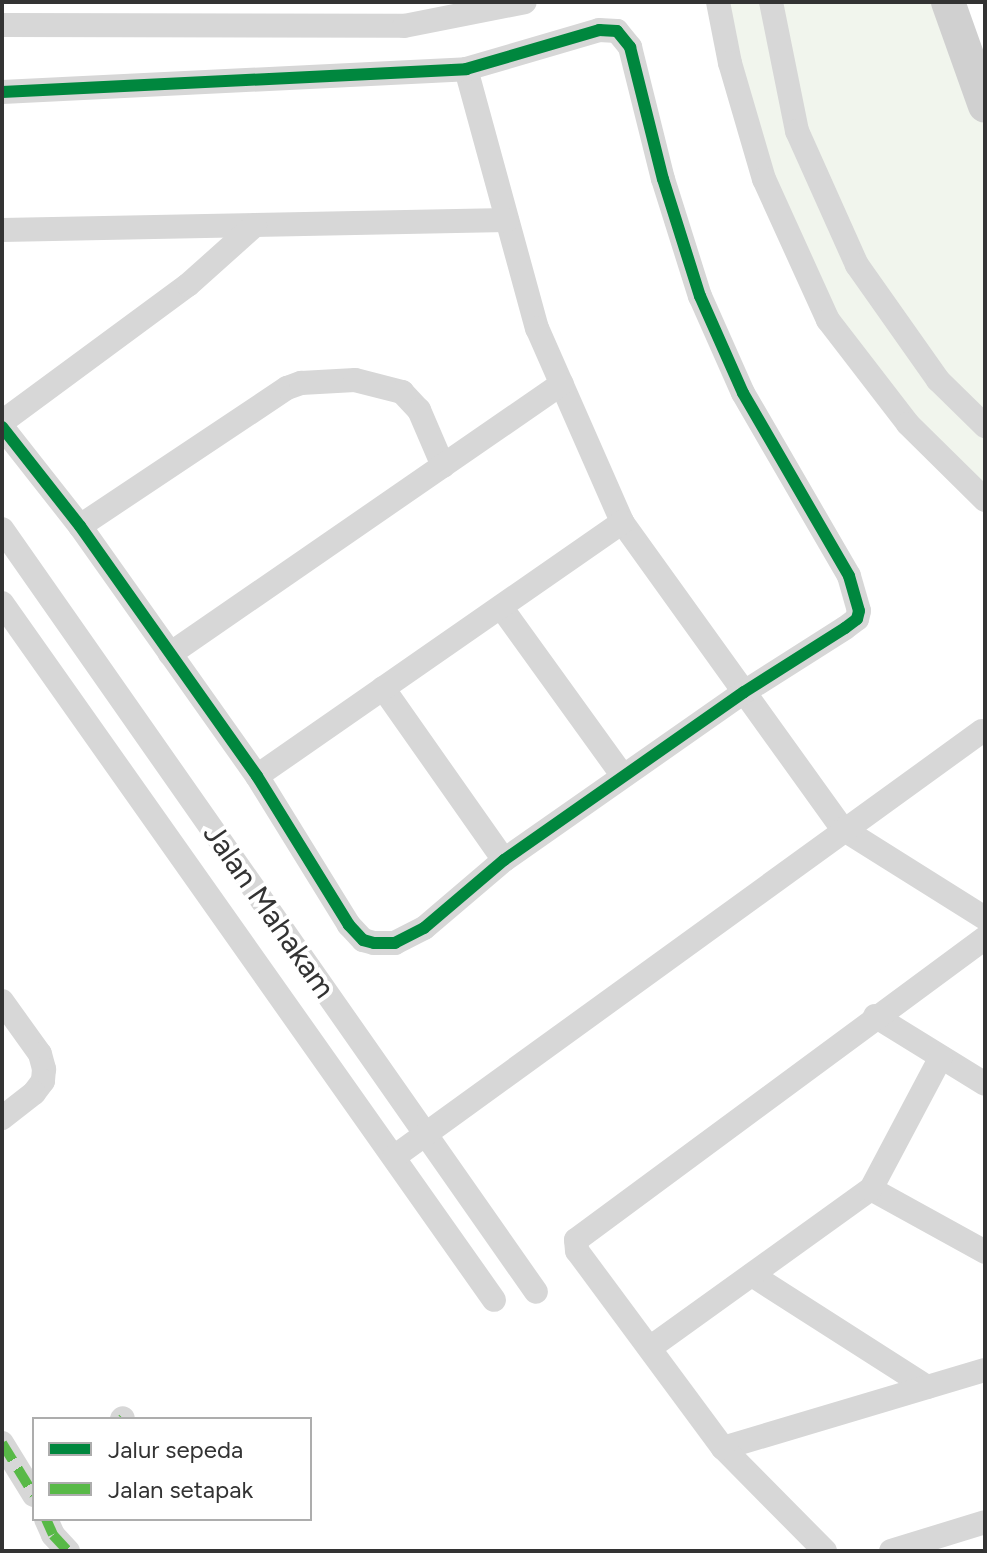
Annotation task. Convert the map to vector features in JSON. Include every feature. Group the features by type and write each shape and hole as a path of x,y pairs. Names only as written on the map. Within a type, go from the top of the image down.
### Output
{"street":[{"path":"2,25 404,26 525,2"},
{"path":"718,2 730,63 764,179 828,320 908,424 985,500"},
{"path":"771,2 797,131 857,265 938,380 985,426"},
{"path":"948,2 985,106"},
{"path":"2,92 466,69 599,30 617,31 630,47 663,179 700,296 743,393 849,576 859,604 857,619 744,692 504,860 410,937 384,944 363,940 349,925 257,776 80,526 2,425 188,285 255,225"},
{"path":"466,69 537,328 622,522 843,829 985,918"},
{"path":"2,230 507,220"},
{"path":"80,526 287,388 301,383 355,380 402,392 419,410 443,466"},
{"path":"170,654 562,384"},
{"path":"257,776 622,522"},
{"name":"Jalan Mahakam","path":"2,529 536,1292"},
{"name":"Jalan Mahakam","path":"2,603 494,1300"},
{"path":"501,607 623,776"},
{"path":"383,688 504,860"},
{"path":"394,1157 982,731"},
{"path":"825,1551 723,1448 577,1251 576,1240 875,1016 985,938"},
{"path":"2,1001 40,1054 44,1069 43,1081 34,1093 2,1118"},
{"path":"875,1016 985,1084"},
{"path":"651,1347 871,1189 941,1057"},
{"path":"871,1189 985,1252"},
{"path":"752,1275 927,1387"},
{"path":"723,1448 985,1370"},
{"path":"2,1443 32,1483"},
{"path":"47,1521 56,1539 68,1551"},
{"path":"891,1551 985,1522"}],"shaded area":[{"path":"719,2 949,2 985,105 985,500 828,320 764,179"}],"marked path":[{"path":"2,1443 32,1492"},
{"path":"47,1521 53,1535 68,1551"}],"cycle path":[{"path":"2,92 466,69 599,30 617,31 630,47 663,179 700,296 743,393 849,576 859,611 857,619 845,628 744,692 504,860 424,928 395,943 374,943 363,940 349,925 257,776 80,526 2,427"}]}
